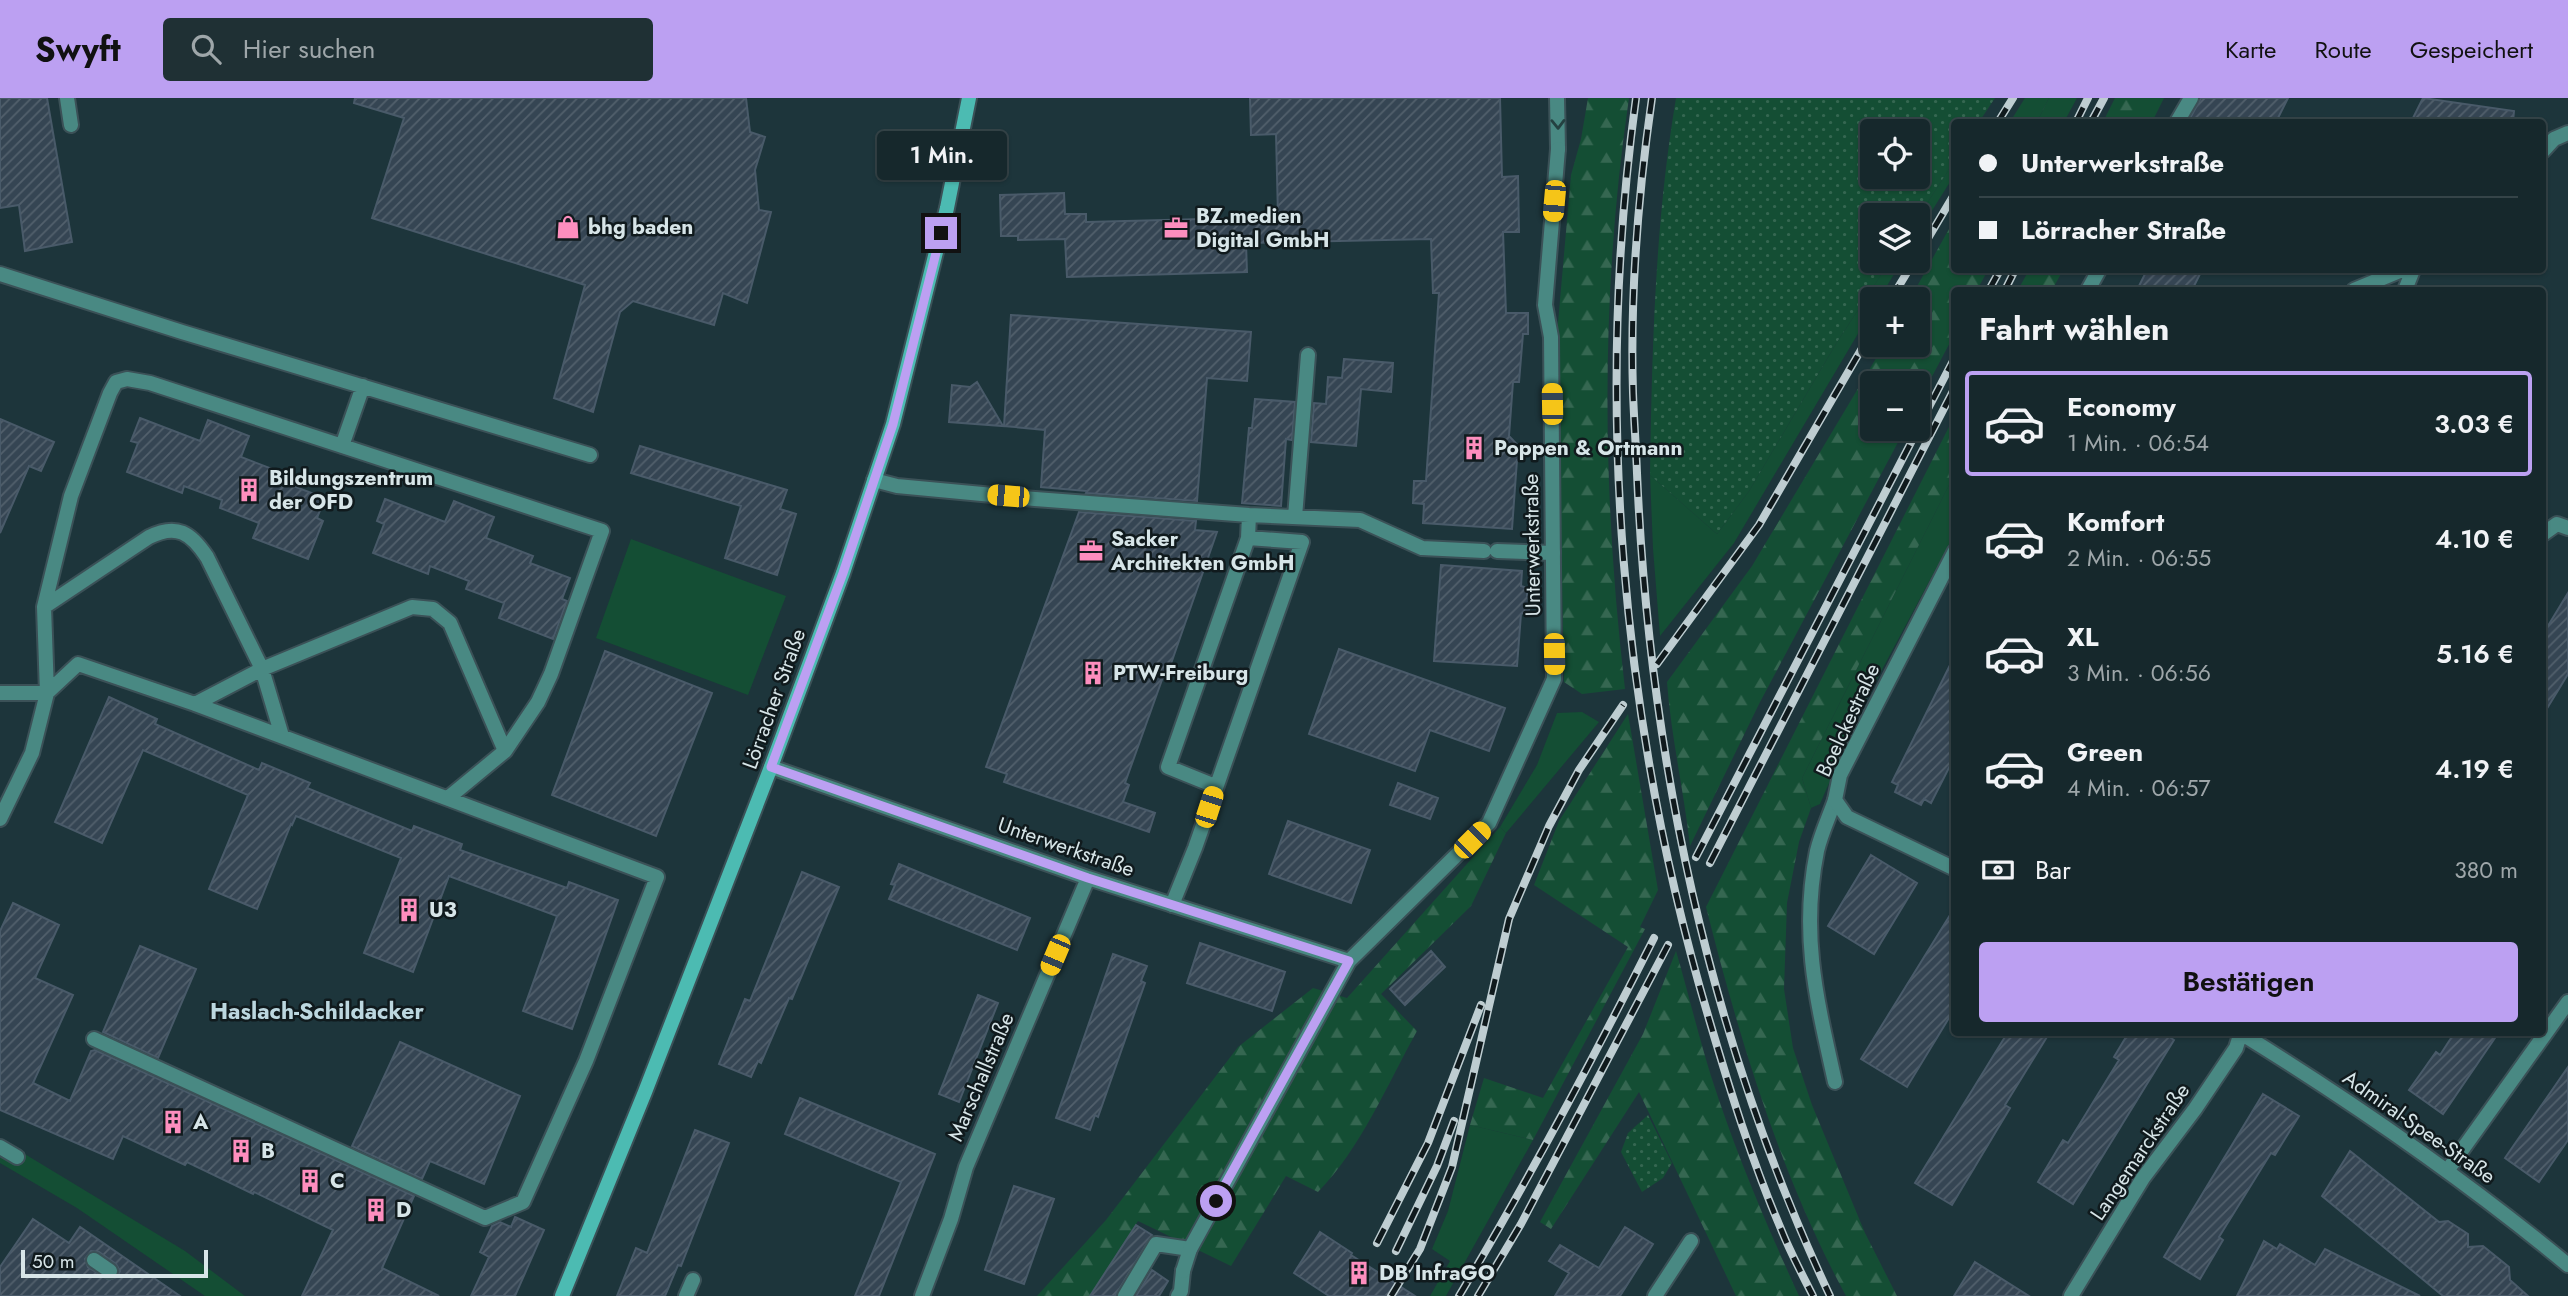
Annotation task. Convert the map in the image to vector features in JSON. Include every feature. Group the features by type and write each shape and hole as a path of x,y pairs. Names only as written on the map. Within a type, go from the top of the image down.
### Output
{"street":[{"path":"67,98 71,125"},
{"name":"Lörracher Straße","path":"562,1296 645,1092 843,573 893,424 947,208 969,98"},
{"name":"Unterwerkstraße","path":"1181,1294 1183,1271 1190,1249 1349,961 1489,823 1555,679 1551,337 1545,305 1558,149 1557,98"},
{"path":"2179,119 2191,98"},
{"path":"2546,147 2554,139 2568,133"},
{"path":"2361,287 2395,273"},
{"path":"0,274 590,455"},
{"path":"1295,517 1308,355"},
{"path":"0,819 32,752 47,693 44,607 71,496 116,382 127,379 150,383 602,531 551,674 538,702 505,751 448,799"},
{"path":"341,446 363,386"},
{"path":"874,480 911,487 1249,515 1360,520 1422,548 1553,553"},
{"path":"1215,786 1168,767 1248,538 1249,515"},
{"path":"44,607 149,537 163,530 186,533 197,542 207,557 262,669 282,736"},
{"path":"1172,905 1195,848 1302,542 1248,538"},
{"name":"Boelckestraße","path":"1835,1082 1810,959 1810,915 1818,850 1835,800 1840,775 1951,559"},
{"path":"195,704 262,669 412,607 433,609 450,623 505,751"},
{"path":"0,693 47,693 78,664 282,736 657,877 586,1061 523,1202 485,1218 94,1039"},
{"name":"Unterwerkstraße","path":"771,767 1088,878 1349,961"},
{"path":"1835,800 1847,817 1951,867"},
{"name":"Marschallstraße","path":"922,1296 951,1219 966,1167 1088,878"},
{"path":"2546,1033 2568,1002"},
{"name":"Langemarckstraße","path":"2071,1296 2143,1178 2195,1109 2236,1048 2239,1036"},
{"name":"Admiral-Spee-Straße","path":"2245,1036 2362,1110 2448,1171 2568,1265"},
{"path":"2448,1171 2544,1036"},
{"path":"0,1147 17,1157"},
{"path":"1655,1296 1691,1241"},
{"path":"1125,1296 1156,1244 1190,1249"},
{"path":"94,1260 110,1271"},
{"path":"686,1296 693,1280"}],"green space":[{"path":"1588,98 1629,98 1613,245 1608,394 1612,542 1625,689 1582,694 1564,682 1557,334 1571,175"},
{"path":"1676,98 1995,98 1981,119 1951,119 1951,166 1927,203 1860,203 1860,273 1882,273 1873,287 1860,287 1860,307 1749,491 1717,534 1650,475 1659,239"},
{"path":"2025,98 2049,98 2038,119 2012,119"},
{"path":"2049,98 2077,98 2066,119 2038,119"},
{"path":"2115,98 2164,98 2154,119 2104,119"},
{"path":"1951,166 1951,180 1930,214 1930,203 1927,203"},
{"path":"1951,225 1951,273 1986,273 1979,287 1951,287 1951,341 1930,380 1930,371 1868,371 1877,357 1930,357 1930,287 1917,287 1924,273 1930,273 1930,263"},
{"path":"1882,273 1895,273 1886,287 1873,287"},
{"path":"2027,273 2061,273 2054,287 2020,287"},
{"path":"1860,307 1860,330 1734,543 1660,636 1650,475 1717,534 1749,491"},
{"path":"1860,385 1860,441 1899,441 1759,704 1690,846 1667,682 1752,566"},
{"path":"1951,423 1951,481 1802,778 1811,808 1799,842 1787,903 1784,989 1793,1048 1812,1105 1865,1233 1897,1296 1846,1296 1822,1250 1764,1106 1706,907"},
{"path":"1951,481 1951,540 1861,709 1820,804 1811,808 1802,778"},
{"path":"631,539 786,596 748,695 596,638"},
{"path":"1582,712 1599,722 1506,833 1500,827 1537,765 1557,713"},
{"path":"1628,714 1658,890 1640,927 1645,929 1533,1140 1470,1125 1484,1078 1543,1098 1628,947 1534,885 1559,821"},
{"path":"1500,827 1506,833 1471,906 1381,994 1417,1031 1360,1136 1318,1192 1286,1176 1231,1266 1138,1221 1090,1296 1037,1296 1106,1220 1238,1047 1313,988 1347,998"},
{"path":"1676,951 1720,1104 1763,1215 1799,1296 1736,1296 1639,1092 1551,1229 1540,1222 1643,1034"},
{"path":"1648,1115 1672,1163 1663,1178 1642,1192 1621,1152 1628,1133"},
{"path":"1470,1125 1533,1140 1446,1296 1430,1296 1450,1261 1432,1249 1448,1211"},
{"path":"0,1139 185,1251 245,1296 205,1296 77,1208 0,1163"}],"building":[{"path":"0,98 47,98 72,242 25,251 19,205 0,208"},
{"path":"355,98 746,98 750,132 765,137 755,170 759,210 771,212 747,303 723,293 714,325 633,301 620,312 593,412 554,398 585,285 372,218 404,118 354,103"},
{"path":"1250,98 1500,98 1502,177 1518,176 1519,232 1503,232 1506,313 1528,313 1528,334 1523,334 1519,382 1513,382 1509,436 1527,455 1517,460 1512,529 1423,523 1424,504 1413,503 1414,481 1426,481 1439,293 1433,293 1431,239 1246,243 1247,272 1067,277 1065,239 1018,240 1018,236 1001,236 1000,195 1064,193 1065,214 1086,214 1086,222 1278,217 1276,134 1251,135"},
{"path":"2201,98 2288,98 2278,119 2190,119"},
{"path":"2423,98 2514,111 2513,119 2412,119"},
{"path":"2146,273 2200,273 2194,287 2138,287"},
{"path":"1011,315 1251,332 1247,381 1207,378 1197,501 1041,487 1045,430 1004,426"},
{"path":"1344,359 1393,363 1391,392 1361,389 1356,446 1311,442 1314,403 1326,404 1328,377 1342,378"},
{"path":"977,382 1003,426 949,422 952,385 970,387"},
{"path":"1255,399 1295,402 1292,440 1286,439 1281,506 1242,503 1249,428 1252,428"},
{"name":"Bildungszentrum der OFD","path":"140,418 200,441 208,420 249,436 241,457 288,475 285,483 325,498 317,518 323,521 308,559 253,538 259,523 220,508 222,500 184,486 182,493 127,472 138,443 131,441"},
{"path":"0,419 54,442 41,471 29,466 0,533"},
{"path":"640,446 787,490 780,509 796,514 777,575 725,558 741,506 631,473"},
{"path":"385,499 445,522 454,501 494,517 486,538 533,556 530,563 570,578 562,599 567,601 553,639 499,618 504,603 466,589 469,581 430,566 428,574 373,553 384,524 377,521"},
{"name":"PTW-Freiburg","path":"1079,512 1196,521 1195,530 1217,532 1166,678 1163,677 1125,783 1129,785 1123,802 1155,813 1149,832 1004,782 1007,774 986,767"},
{"path":"1441,565 1522,571 1521,586 1527,588 1527,596 1530,598 1529,610 1521,614 1517,666 1434,661"},
{"path":"2568,593 2568,674 2546,710 2546,629"},
{"path":"1339,649 1505,708 1489,751 1430,730 1415,771 1309,734"},
{"path":"605,651 712,693 656,836 552,795"},
{"path":"1951,663 1951,764 1931,803 1924,799 1921,805 1895,792 1898,785 1892,782"},
{"path":"109,697 157,719 155,724 259,770 262,763 310,783 307,788 412,831 414,826 462,844 460,850 567,888 569,882 618,900 572,1029 523,1011 557,916 449,876 413,972 364,953 401,858 296,816 257,909 209,889 248,795 143,750 102,843 55,822"},
{"path":"1398,783 1438,798 1430,819 1390,805"},
{"path":"1288,821 1370,850 1351,903 1269,874"},
{"path":"1871,855 1917,883 1874,954 1828,926"},
{"path":"899,864 1030,918 1017,950 889,899 895,885 891,884"},
{"path":"802,872 839,887 792,999 789,998 761,1063 758,1061 751,1077 719,1064 745,999 750,1001"},
{"path":"13,903 59,925 35,978 73,995 33,1083 70,1101 91,1051 95,1050 414,1196 382,1268 439,1296 302,1296 333,1230 187,1162 185,1165 123,1136 113,1159 0,1110 0,931"},
{"path":"1951,913 1951,1015 1907,1087 1861,1059"},
{"path":"1200,943 1285,972 1272,1011 1187,983"},
{"path":"140,946 196,969 158,1058 103,1032"},
{"path":"1431,951 1445,967 1405,1005 1390,989"},
{"path":"1113,954 1147,966 1141,981 1145,983 1098,1117 1095,1115 1090,1130 1056,1118"},
{"path":"978,995 998,1003 959,1102 939,1094"},
{"path":"2006,1036 2048,1036 2005,1105 2010,1108 1952,1205 1915,1183"},
{"path":"2127,1036 2168,1036 2174,1040 2073,1204 2038,1182 2063,1140 2068,1143 2119,1060 2114,1057"},
{"path":"2452,1036 2496,1036 2443,1114 2409,1090 2436,1052 2440,1055"},
{"path":"400,1042 520,1096 484,1184 430,1161 422,1179 352,1146"},
{"path":"2568,1067 2568,1140 2539,1182 2505,1158"},
{"path":"2263,1094 2299,1116 2275,1155 2271,1153 2219,1237 2223,1240 2200,1279 2164,1257"},
{"path":"800,1098 935,1154 879,1296 855,1296 901,1182 785,1134"},
{"path":"695,1130 729,1143 681,1266 678,1265 665,1296 617,1296 636,1248 647,1253"},
{"path":"2350,1151 2439,1222 2448,1221 2468,1234 2468,1247 2483,1246 2509,1267 2510,1280 2528,1296 2443,1296 2322,1196"},
{"path":"1014,1186 1054,1199 1024,1284 985,1270"},
{"path":"515,1217 544,1230 515,1296 471,1296 489,1257 480,1252 492,1226 500,1222 511,1227"},
{"path":"33,1219 69,1243 80,1227 180,1296 0,1296 0,1267","holes":["91,1251 99,1252 116,1264 120,1271 117,1277 109,1280 88,1267 85,1259"]},
{"path":"1136,1225 1152,1235 1115,1296 1090,1296"},
{"path":"1625,1227 1653,1244 1620,1296 1555,1296 1569,1273 1549,1261 1560,1245 1599,1268"},
{"path":"1320,1232 1415,1296 1329,1296 1294,1273"},
{"path":"2264,1241 2277,1249 2280,1244 2315,1265 2325,1249 2420,1296 2237,1296"},
{"path":"1975,1262 2029,1296 1954,1296"},
{"path":"1152,1270 1168,1281 1159,1296 1136,1296"}],"railway":[{"path":"1636,98 1623,213 1617,329 1617,446 1624,562 1636,678 1655,793 1679,907 1709,1019 1760,1178 1788,1246 1813,1296"},
{"path":"1652,98 1636,245 1632,356 1644,579 1655,685 1671,790 1719,997 1750,1099 1787,1198 1830,1296"},
{"path":"2000,119 2013,98"},
{"path":"2078,119 2088,98"},
{"path":"2093,119 2104,98"},
{"path":"1930,235 1951,200"},
{"path":"1898,287 1907,273"},
{"path":"1991,287 1998,273"},
{"path":"2006,287 2014,273"},
{"path":"1657,664 1759,525 1860,352"},
{"path":"1930,405 1951,365"},
{"path":"1710,863 1951,395"},
{"path":"1696,857 1912,441"},
{"path":"1391,1296 1420,1249 1452,1167 1509,919 1549,826 1579,770 1623,705"},
{"path":"1459,1296 1560,1118 1654,938"},
{"path":"1478,1296 1521,1224 1668,945"},
{"path":"1377,1243 1428,1143 1481,1005"},
{"path":"1396,1251 1437,1166 1454,1121"}],"place":[{"name":"bhg baden","path":"568,227"},
{"name":"BZ.medien Digital GmbH","path":"1176,228"},
{"name":"Poppen & Ortmann","path":"1474,448"},
{"name":"Bildungszentrum der OFD","path":"249,490"},
{"name":"Sacker Architekten GmbH","path":"1091,551"},
{"name":"PTW-Freiburg","path":"1093,673"},
{"name":"U3","path":"409,910"},
{"name":"A","path":"173,1122"},
{"name":"B","path":"241,1151"},
{"name":"C","path":"310,1181"},
{"name":"D","path":"376,1210"},
{"name":"DB InfraGO","path":"1359,1273"}],"district":[{"name":"Haslach-Schildacker","path":"317,1011"}],"route":[{"path":"941,233 893,424 843,573 771,767 1088,878 1349,961 1216,1201"}]}
